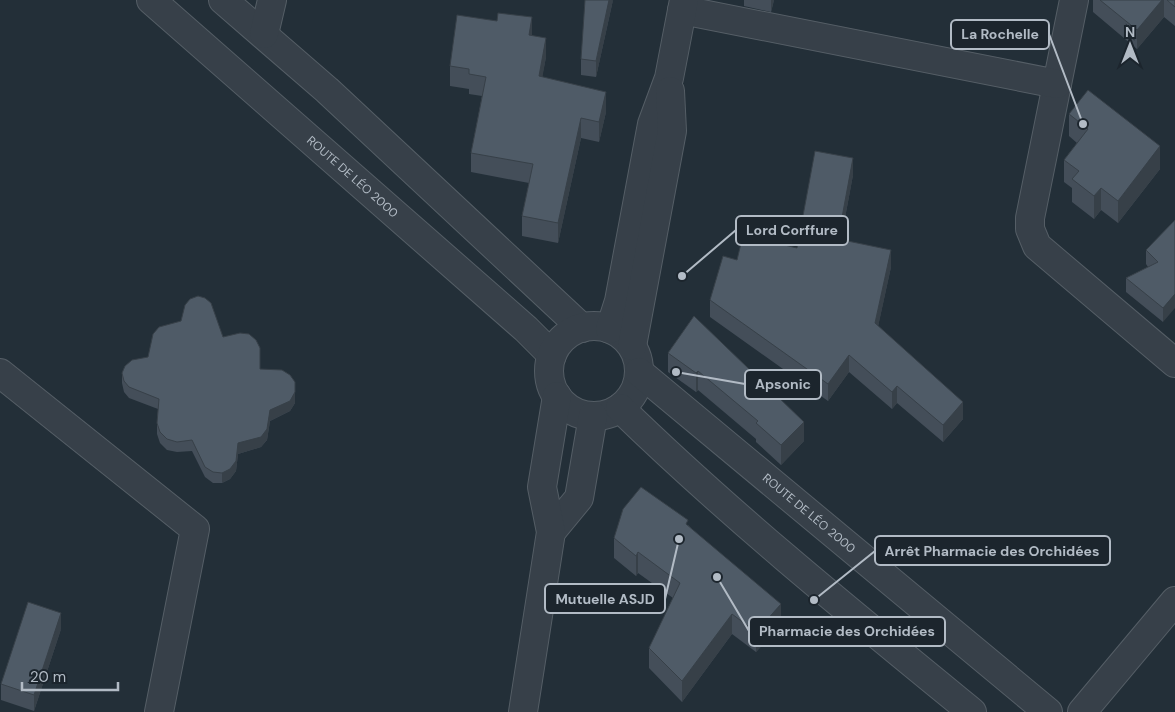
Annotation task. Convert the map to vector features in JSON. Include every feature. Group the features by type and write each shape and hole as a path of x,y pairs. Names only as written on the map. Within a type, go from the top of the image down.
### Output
{"street":[{"name":"ROUTE DE LÉO 2000","path":"151,0 526,329 552,355"},
{"path":"223,0 264,34 582,328"},
{"path":"264,34 272,0"},
{"path":"1074,0 1030,218 1033,238 1037,246 1175,363"},
{"path":"610,329 619,301 652,124 669,78 684,5 1057,84"},
{"path":"632,346 672,131 669,78"},
{"path":"596,326 610,329 622,336 632,346 638,359 640,372 637,386 630,398 620,408 607,414 593,416 573,410 557,396 551,384 549,369 552,355 564,338 582,328 596,326"},
{"name":"ROUTE DE LÉO 2000","path":"640,372 1048,712"},
{"path":"0,373 195,529 159,712"},
{"path":"523,712 551,532 542,487 557,396"},
{"path":"620,408 660,447 827,594 972,712"},
{"path":"551,532 579,498 593,416"},
{"path":"1082,712 1175,601"}],"building":[{"path":"585,0 609,0 596,61 581,59"},
{"path":"1100,0 1162,0 1137,30"},
{"path":"1167,0 1175,0 1175,7"},
{"path":"498,13 532,17 529,35 546,38 539,76 606,92 599,122 581,118 558,223 522,216 533,164 471,153 486,77 469,74 469,69 450,66 457,15 497,21"},
{"path":"1088,90 1160,146 1118,201 1101,188 1094,196 1072,179 1079,171 1064,160 1088,129 1069,114"},
{"path":"815,151 853,158 838,239 891,250 875,323 963,402 943,425 897,386 892,392 849,355 828,384 710,300 723,256 737,260 743,235 797,248"},
{"path":"1175,220 1175,294 1163,308 1126,278 1158,262 1146,250"},
{"path":"198,296 205,298 211,303 223,337 240,333 249,334 256,340 260,348 260,369 282,370 290,375 295,382 295,392 290,401 270,410 267,429 261,437 238,443 236,461 230,469 222,473 213,472 205,467 192,440 177,442 167,439 160,432 157,423 159,399 129,387 124,381 122,373 125,366 132,360 148,357 153,334 159,327 181,321 185,305 190,299"},
{"path":"694,316 804,422 781,445 756,423 758,421 698,371 696,373 668,353"},
{"path":"641,487 688,520 686,524 781,604 756,632 732,614 682,681 649,648 680,583 638,552 636,556 614,538 623,509"},
{"path":"28,602 61,613 34,695 1,684"}],"place":[{"name":"La Rochelle","path":"1083,124"},
{"name":"Lord Corffure","path":"682,276"},
{"name":"Apsonic","path":"676,372"},
{"name":"Mutuelle ASJD","path":"679,539"},
{"name":"Pharmacie des Orchidées","path":"717,577"},
{"name":"Arrêt Pharmacie des Orchidées","path":"814,600"}]}
